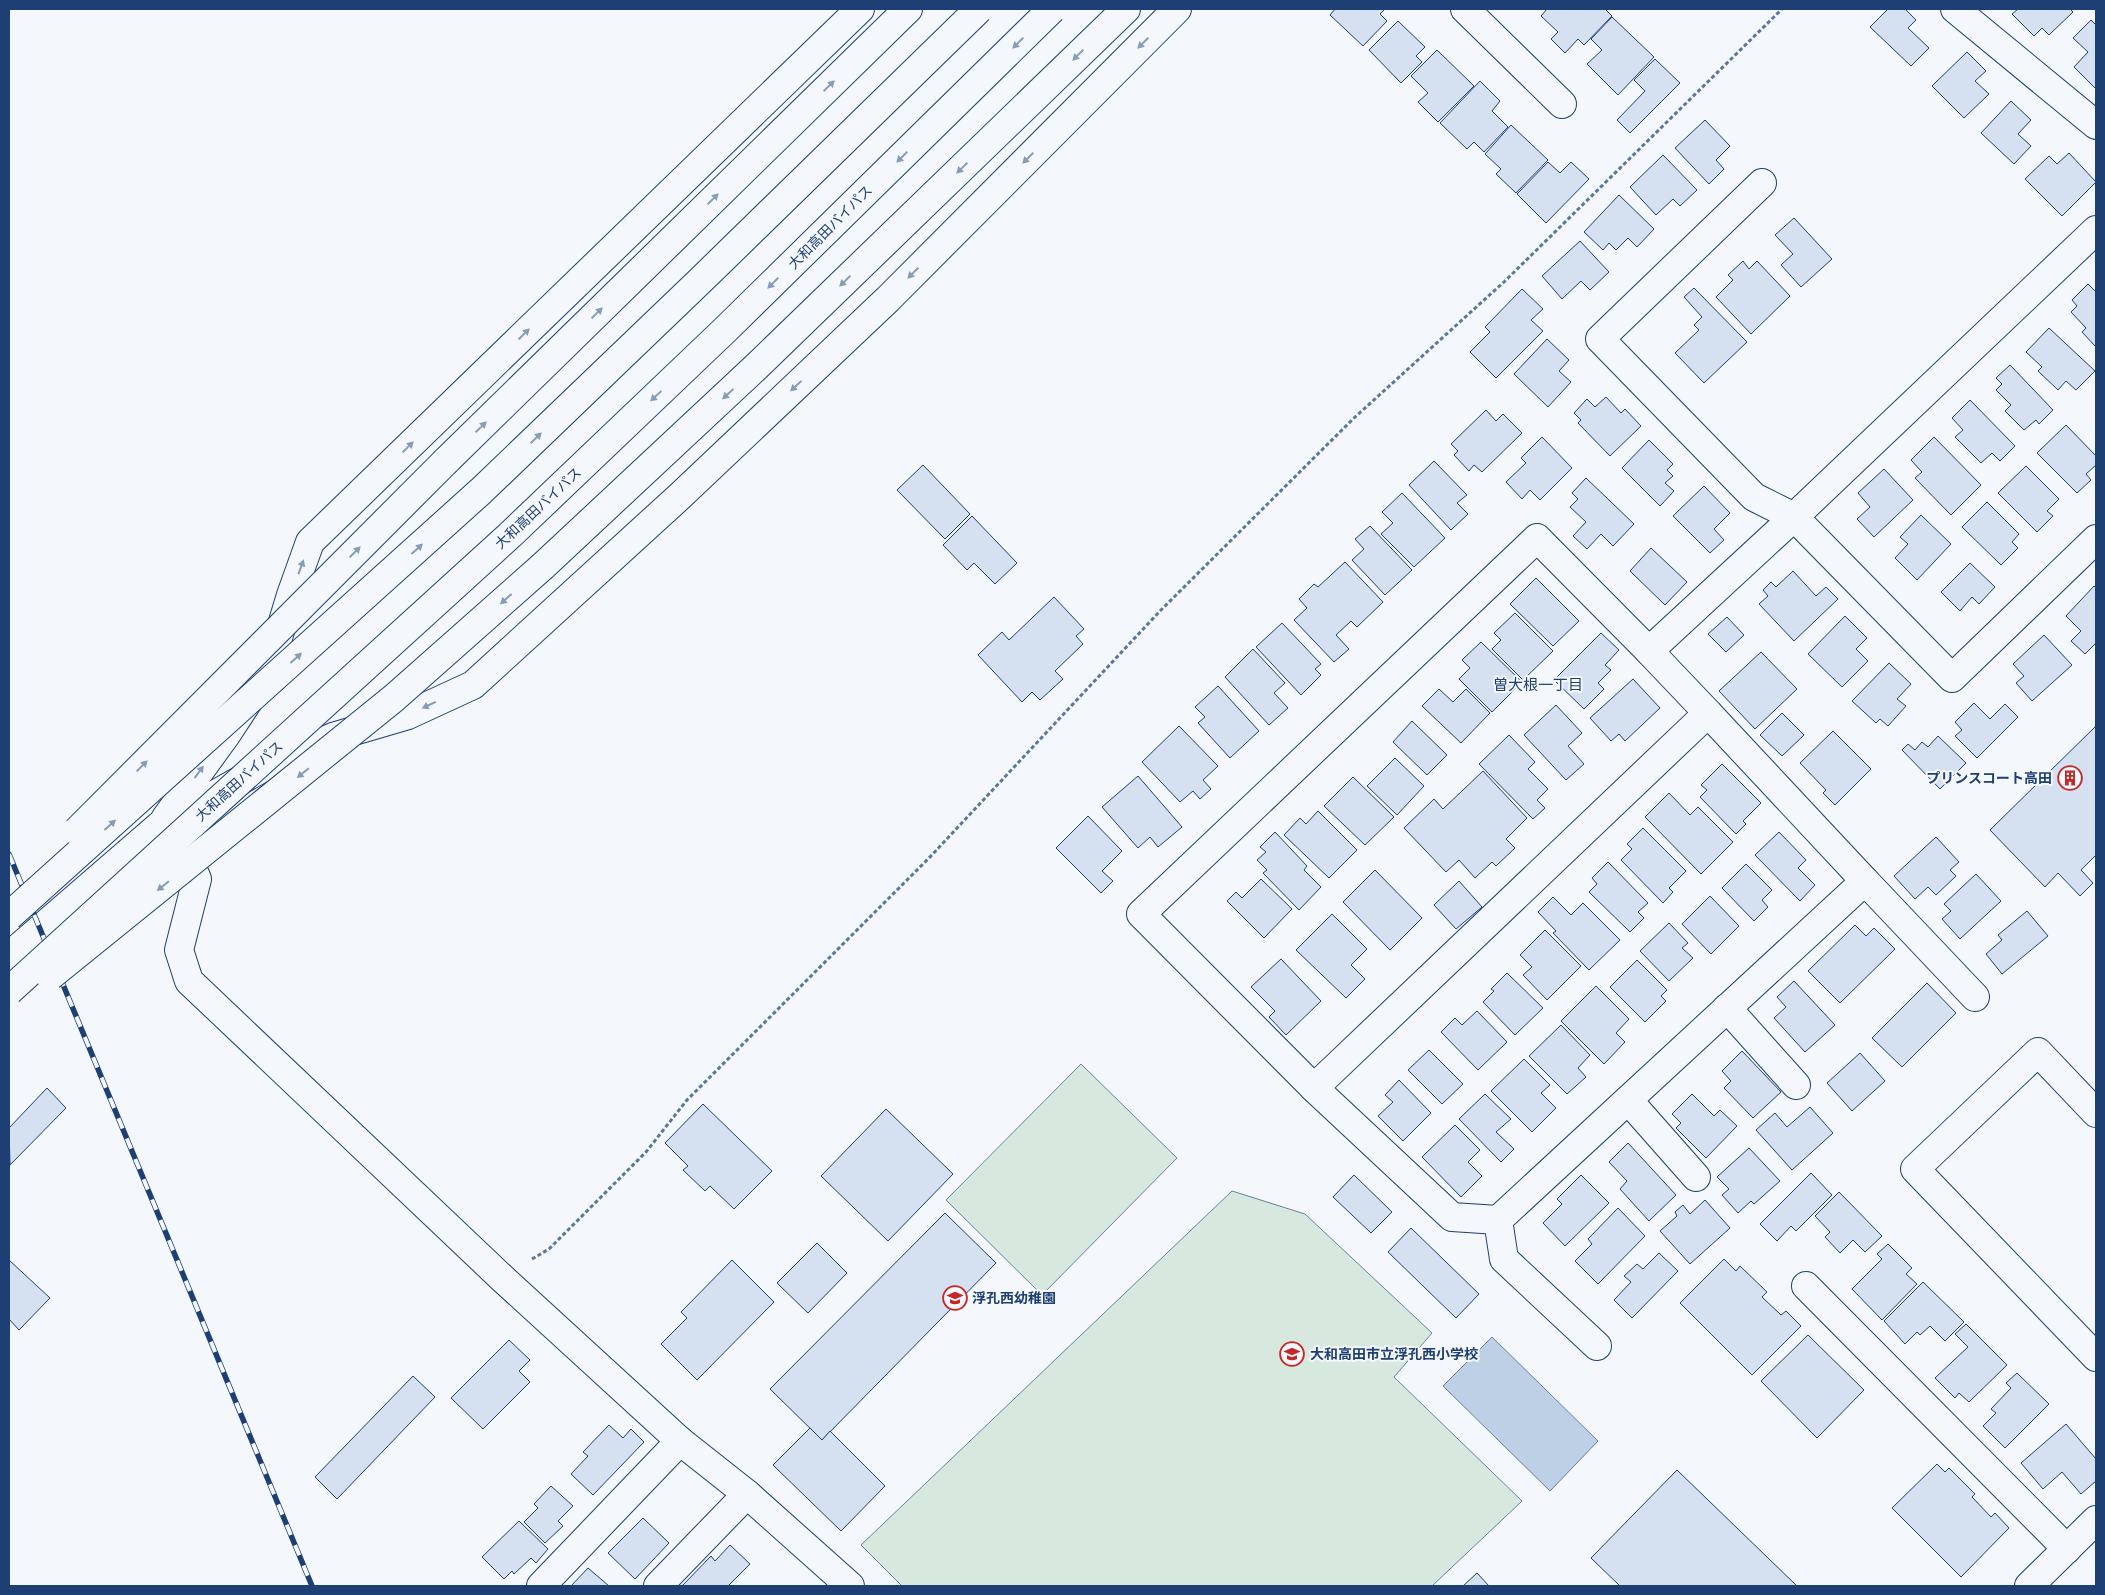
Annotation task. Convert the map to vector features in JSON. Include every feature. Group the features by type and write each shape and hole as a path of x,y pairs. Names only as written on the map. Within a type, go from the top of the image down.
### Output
{"main road":[{"path":"159,826 226,735 268,671 310,542 860,9"},
{"path":"9,900 446,461 908,9"},
{"path":"9,916 481,491 979,9"},
{"name":"大和高田バイパス","path":"9,991 517,528 725,330 1052,9"},
{"path":"9,1009 387,704 528,580 756,367 1126,9"},
{"path":"9,956 159,826 264,767 333,737 408,715 473,685 680,496 881,306 1177,9"},
{"path":"1465,9 1562,104"},
{"path":"1955,9 2096,125"},
{"path":"1762,183 1600,339 1754,497 1794,517 1952,678 2096,539"},
{"path":"1648,651 1794,517 2096,230"},
{"path":"1865,881 1498,1220 1452,1217 1314,1088 1141,914 1537,538 1708,713 1974,997"},
{"path":"1314,1088 1708,713"},
{"path":"159,826 184,849 197,879 179,950 189,981 502,1278 680,1441 747,1494 838,1583"},
{"path":"1727,1008 1796,1085"},
{"path":"2096,1113 2038,1052 1915,1169 2096,1357"},
{"path":"1628,1100 1696,1177"},
{"path":"1498,1220 1504,1259 1597,1346"},
{"path":"1806,1286 2067,1549"},
{"path":"541,1586 680,1441"},
{"path":"658,1586 747,1494"},
{"path":"2029,1586 2096,1520"}],"path":[{"path":"502,1278 549,1249 646,1152 687,1100 930,858 1162,610 1354,418 1505,281 1782,9"}],"shaded area":[{"path":"1081,1064 1177,1158 1042,1295 946,1200"},
{"name":"大和高田市立浮孔西小学校","path":"1232,1191 1305,1214 1432,1333 1394,1377 1522,1501 1432,1586 902,1586 861,1545"}],"water":[{"path":"1492,1337 1598,1441 1550,1491 1443,1386"}],"building":[{"path":"1335,9 1385,9 1380,14 1387,21 1363,46 1330,15"},
{"path":"1547,9 1605,9 1612,16 1584,45 1578,39 1565,53 1551,39 1558,32 1541,16"},
{"path":"1888,9 1905,9 1916,20 1908,28 1929,48 1911,66 1870,27"},
{"path":"2018,9 2070,9 2073,12 2049,35 2042,28 2034,36 2012,14"},
{"path":"1612,17 1654,57 1618,95 1587,64 1602,50 1591,39"},
{"path":"2091,20 2096,25 2096,89 2074,67 2088,52 2073,38"},
{"path":"1398,21 1425,47 1416,56 1422,62 1401,83 1369,50"},
{"path":"1437,50 1474,86 1438,122 1418,102 1428,93 1411,76"},
{"path":"1967,52 1986,71 1975,81 1989,94 1964,118 1932,86"},
{"path":"1655,59 1680,83 1630,133 1617,120 1645,91 1634,80"},
{"path":"1480,81 1500,101 1492,111 1508,127 1484,152 1474,142 1467,149 1440,123"},
{"path":"2011,101 2031,120 2018,134 2031,146 2014,164 1981,133"},
{"path":"1705,120 1730,146 1716,160 1724,169 1709,184 1675,148"},
{"path":"1511,125 1548,160 1516,193 1496,174 1501,169 1485,154"},
{"path":"2069,153 2096,182 2062,216 2025,179 2049,156 2057,164"},
{"path":"1663,155 1697,190 1680,206 1673,199 1656,215 1630,187"},
{"path":"1548,162 1560,173 1571,162 1589,179 1546,223 1517,194"},
{"path":"1619,195 1654,229 1637,247 1628,238 1616,250 1609,243 1603,250 1584,232"},
{"path":"1794,218 1832,259 1801,287 1781,265 1793,254 1775,235"},
{"path":"1580,241 1609,272 1590,290 1581,281 1562,299 1542,276"},
{"path":"1743,261 1749,269 1757,261 1790,296 1751,334 1716,297 1733,280 1728,275"},
{"path":"2088,284 2096,292 2096,347 2082,332 2086,328 2071,312 2077,306 2072,300"},
{"path":"1694,288 1747,342 1704,383 1675,353 1699,330 1694,325 1702,317 1684,297"},
{"path":"1522,289 1543,309 1531,320 1543,331 1496,378 1470,352 1490,332 1485,327"},
{"path":"2049,328 2095,371 2076,390 2066,381 2058,390 2038,371 2042,367 2026,352"},
{"path":"1547,339 1569,360 1559,371 1571,382 1548,407 1514,374"},
{"path":"2010,365 2053,410 2039,424 2036,420 2024,430 2005,411 2011,405 1996,390 2002,384 1996,378"},
{"path":"1606,397 1621,413 1625,409 1641,426 1610,456 1578,423 1581,420 1574,413 1587,399 1595,407"},
{"path":"1970,400 2015,446 2000,461 1992,453 1981,463 1955,437 1963,430 1952,418"},
{"path":"1486,410 1496,421 1503,414 1522,433 1482,472 1474,465 1469,471 1454,455 1458,451 1451,444"},
{"path":"2066,425 2096,456 2096,465 2086,474 2091,480 2077,493 2037,453"},
{"path":"1542,437 1572,468 1540,500 1530,490 1522,499 1506,482 1526,463 1521,458"},
{"path":"1934,437 1981,485 1951,515 1915,478 1922,472 1911,460"},
{"path":"1649,440 1673,464 1667,470 1673,476 1665,483 1674,491 1660,506 1622,468"},
{"path":"1434,461 1467,495 1457,503 1468,514 1451,530 1409,485"},
{"path":"923,465 970,514 945,539 897,490"},
{"path":"2026,466 2059,499 2047,511 2053,516 2037,532 1998,493"},
{"path":"1884,469 1913,500 1874,537 1857,519 1870,507 1858,493"},
{"path":"1586,478 1634,524 1613,546 1601,534 1587,549 1573,536 1586,522 1570,507 1578,499 1572,493"},
{"path":"1704,486 1730,513 1714,529 1724,540 1710,553 1673,516"},
{"path":"1402,493 1445,538 1414,567 1381,534 1393,523 1382,512"},
{"path":"1987,502 2019,534 2012,542 2018,548 2001,565 1962,527"},
{"path":"1921,515 1951,544 1917,580 1895,558 1908,544 1900,537"},
{"path":"972,516 1017,563 995,584 974,563 967,570 943,545"},
{"path":"1370,526 1412,570 1385,595 1352,560 1364,549 1355,539"},
{"path":"1651,548 1687,582 1665,605 1630,571"},
{"path":"1345,562 1383,602 1357,627 1351,621 1336,635 1349,649 1334,662 1294,620 1307,608 1299,599 1314,584 1318,587"},
{"path":"1970,563 1995,587 1979,604 1972,597 1960,611 1941,592"},
{"path":"1793,571 1816,596 1826,587 1838,599 1794,641 1759,604 1768,596 1763,590 1771,582 1776,587"},
{"path":"1536,578 1579,621 1553,646 1510,604"},
{"path":"2094,586 2096,588 2096,643 2085,654 2071,641 2081,631 2066,616"},
{"path":"1054,597 1084,629 1076,636 1083,644 1055,671 1063,679 1040,700 1032,692 1022,702 978,655 1002,632 1009,640"},
{"path":"1515,613 1553,651 1523,680 1492,649 1501,640 1494,633"},
{"path":"1845,616 1867,638 1856,649 1868,661 1842,687 1808,654"},
{"path":"1727,617 1744,635 1726,652 1708,634"},
{"path":"1282,623 1321,664 1315,669 1321,675 1301,695 1256,647"},
{"path":"1601,633 1619,650 1605,665 1611,670 1598,683 1604,689 1584,709 1554,680"},
{"path":"2044,635 2072,665 2032,701 2016,683 2024,676 2013,664"},
{"path":"1481,642 1522,682 1492,712 1459,679 1470,668 1462,660"},
{"path":"1253,649 1285,683 1274,693 1288,708 1269,725 1225,677"},
{"path":"1761,652 1797,689 1755,729 1719,691"},
{"path":"1889,663 1911,684 1897,699 1906,706 1888,726 1880,719 1876,723 1852,701"},
{"path":"1633,679 1660,708 1625,741 1619,734 1611,741 1590,718"},
{"path":"1218,686 1259,731 1230,758 1198,723 1205,717 1195,707"},
{"path":"1439,689 1453,702 1466,689 1490,713 1461,743 1422,706"},
{"path":"1974,703 1990,719 2005,704 2018,717 1977,758 1955,736 1962,730 1955,722"},
{"path":"1556,705 1582,733 1568,746 1584,764 1566,780 1524,735"},
{"path":"1782,713 1804,735 1782,756 1760,735"},
{"path":"1412,721 1447,755 1427,775 1393,742"},
{"path":"1179,726 1218,766 1203,780 1211,789 1200,799 1193,791 1180,802 1142,762"},
{"name":"プリンスコート高田","path":"2096,726 2096,855 2081,870 2093,883 2080,896 2058,873 2045,887 1990,830"},
{"path":"1833,731 1871,769 1835,805 1823,793 1826,790 1800,763"},
{"path":"1509,735 1535,762 1528,769 1548,789 1537,800 1545,808 1533,819 1479,764"},
{"path":"1938,736 1966,763 1940,789 1902,750 1908,744 1915,750 1922,742 1928,747"},
{"path":"1395,758 1424,786 1397,815 1367,786"},
{"path":"1722,764 1761,803 1743,821 1746,824 1736,834 1700,797 1707,790 1701,785"},
{"path":"1483,771 1527,818 1506,839 1515,848 1496,866 1492,862 1475,878 1459,860 1446,872 1404,828 1434,799 1443,809"},
{"path":"1138,776 1182,827 1158,847 1150,837 1138,848 1102,807"},
{"path":"1353,777 1394,817 1365,845 1324,806"},
{"path":"1669,793 1690,815 1698,807 1733,842 1701,874 1645,817"},
{"path":"1318,811 1357,850 1329,878 1284,835 1300,818 1306,824"},
{"path":"1088,816 1122,851 1102,871 1113,881 1101,893 1056,848"},
{"path":"1643,828 1686,871 1669,888 1673,892 1663,903 1621,860 1632,849 1627,844"},
{"path":"1275,832 1307,866 1304,870 1321,887 1299,910 1263,873 1267,870 1257,860 1266,852 1260,847"},
{"path":"1779,832 1806,860 1798,868 1815,885 1800,901 1755,855"},
{"path":"1936,837 1959,862 1950,870 1956,876 1936,895 1928,887 1915,899 1894,876"},
{"path":"1608,862 1648,903 1638,912 1644,918 1630,932 1589,892 1597,884 1592,878"},
{"path":"1746,864 1772,890 1762,900 1768,907 1754,921 1722,888"},
{"path":"1375,870 1422,918 1390,950 1343,902"},
{"path":"1976,874 2001,901 1960,939 1942,919 1951,911 1944,904"},
{"path":"1261,879 1292,909 1264,938 1227,901 1236,892 1242,898"},
{"path":"1459,881 1482,907 1456,929 1434,905"},
{"path":"1710,896 1739,926 1711,954 1682,924"},
{"path":"1553,897 1571,915 1583,903 1620,940 1589,970 1553,933 1556,931 1538,912"},
{"path":"2027,911 2048,936 2002,974 1986,954 2002,940 1998,935"},
{"path":"1332,914 1367,949 1351,965 1365,979 1346,998 1296,950"},
{"path":"1669,923 1688,943 1682,948 1693,958 1669,981 1640,951"},
{"path":"1855,925 1866,936 1874,928 1895,949 1840,1003 1808,971"},
{"path":"1545,930 1581,966 1547,1000 1523,975 1532,967 1520,955"},
{"path":"1281,959 1321,1001 1286,1035 1269,1017 1275,1011 1251,987"},
{"path":"1637,960 1667,990 1661,996 1666,1001 1645,1022 1610,987"},
{"path":"1507,973 1543,1008 1515,1035 1483,1002 1494,991 1491,989"},
{"path":"1794,981 1835,1025 1805,1052 1774,1018 1786,1007 1777,997"},
{"path":"1927,983 1956,1013 1902,1067 1872,1038"},
{"path":"1596,986 1629,1019 1616,1033 1625,1042 1604,1064 1561,1021"},
{"path":"1477,1011 1507,1042 1478,1070 1441,1032 1455,1018 1462,1025"},
{"path":"1561,1025 1590,1055 1578,1068 1586,1077 1567,1094 1529,1056"},
{"path":"1429,1050 1463,1084 1442,1104 1408,1070"},
{"path":"1742,1051 1781,1092 1753,1118 1724,1088 1731,1081 1722,1071"},
{"path":"1860,1053 1885,1081 1852,1111 1827,1083"},
{"path":"1524,1059 1550,1085 1541,1093 1556,1108 1532,1132 1491,1091"},
{"path":"1399,1080 1431,1113 1403,1141 1378,1116 1393,1102 1385,1095"},
{"path":"47,1088 66,1108 10,1165 9,1128"},
{"path":"1485,1094 1511,1119 1496,1132 1514,1149 1501,1162 1459,1119"},
{"path":"1692,1094 1714,1116 1720,1110 1737,1126 1706,1158 1676,1128 1681,1123 1672,1114"},
{"path":"703,1104 772,1171 734,1209 710,1186 705,1191 683,1170 688,1166 665,1143"},
{"path":"1810,1107 1833,1133 1792,1170 1756,1130 1775,1113 1787,1127"},
{"path":"886,1109 953,1174 888,1241 821,1176"},
{"path":"1455,1125 1480,1150 1468,1162 1482,1176 1461,1197 1422,1157"},
{"path":"1628,1143 1676,1195 1649,1221 1620,1189 1627,1181 1609,1162"},
{"path":"1749,1148 1780,1181 1754,1204 1751,1201 1738,1213 1722,1195 1729,1189 1717,1177"},
{"path":"1811,1173 1832,1195 1796,1231 1791,1226 1777,1241 1760,1224"},
{"path":"1354,1175 1392,1212 1371,1233 1333,1197"},
{"path":"1581,1175 1609,1203 1565,1246 1543,1223 1562,1204 1557,1199"},
{"path":"1839,1192 1882,1236 1865,1252 1853,1240 1840,1253 1825,1237 1830,1232 1815,1216"},
{"path":"1705,1200 1730,1228 1690,1264 1660,1231 1677,1216 1675,1212 1683,1205 1690,1214"},
{"path":"1618,1208 1645,1236 1598,1284 1575,1261 1592,1244 1588,1239"},
{"path":"945,1213 996,1263 822,1440 770,1389"},
{"path":"1411,1228 1479,1294 1456,1318 1388,1252"},
{"path":"817,1243 847,1273 808,1313 777,1283"},
{"path":"1888,1244 1912,1268 1906,1274 1917,1284 1882,1320 1852,1289 1882,1259 1877,1254"},
{"path":"1659,1253 1678,1271 1632,1318 1614,1300 1631,1282 1624,1276 1637,1264 1643,1269"},
{"path":"1724,1259 1736,1271 1740,1266 1767,1292 1762,1297 1781,1315 1786,1311 1801,1326 1752,1375 1680,1303"},
{"path":"9,1260 50,1298 19,1330 9,1319"},
{"path":"732,1260 774,1302 697,1380 661,1344 687,1318 681,1312"},
{"path":"1923,1282 1964,1322 1945,1341 1930,1326 1920,1335 1917,1332 1905,1344 1884,1321"},
{"path":"1966,1324 2007,1365 1969,1402 1959,1393 1955,1398 1935,1378 1968,1347 1955,1334"},
{"path":"1808,1335 1864,1390 1817,1438 1761,1381"},
{"path":"509,1340 530,1360 519,1371 530,1382 483,1429 451,1398"},
{"path":"2017,1373 2049,1404 2005,1448 1983,1426 1996,1413 1991,1409 2011,1388 2006,1383"},
{"path":"413,1376 435,1397 337,1499 315,1477"},
{"path":"2066,1424 2096,1459 2096,1481 2081,1494 2062,1472 2043,1489 2021,1463"},
{"path":"609,1425 623,1438 631,1429 644,1442 593,1495 571,1474 588,1456 583,1452"},
{"path":"810,1428 822,1440 830,1431 885,1486 841,1531 773,1465"},
{"path":"1937,1464 1945,1472 1949,1468 1975,1494 1972,1497 1991,1517 1995,1513 2009,1528 1961,1577 1892,1508"},
{"path":"1677,1470 1797,1586 1620,1586 1591,1558"},
{"path":"551,1486 573,1506 558,1521 563,1526 545,1543 524,1522 538,1508 534,1504"},
{"path":"643,1518 669,1543 635,1579 608,1553"},
{"path":"519,1521 548,1549 536,1563 531,1558 514,1574 512,1571 504,1579 482,1557"},
{"path":"730,1545 750,1564 728,1586 682,1586 711,1556 715,1561"},
{"path":"588,1568 609,1586 571,1586"},
{"path":"1477,1573 1489,1586 1463,1586"}],"railway":[{"path":"9,854 312,1586"}],"place":[{"name":"プリンスコート高田","path":"2070,778"},
{"name":"浮孔西幼稚園","path":"955,1298"},
{"name":"大和高田市立浮孔西小学校","path":"1292,1354"}],"district":[{"name":"曽大根一丁目","path":"1538,684"}]}
